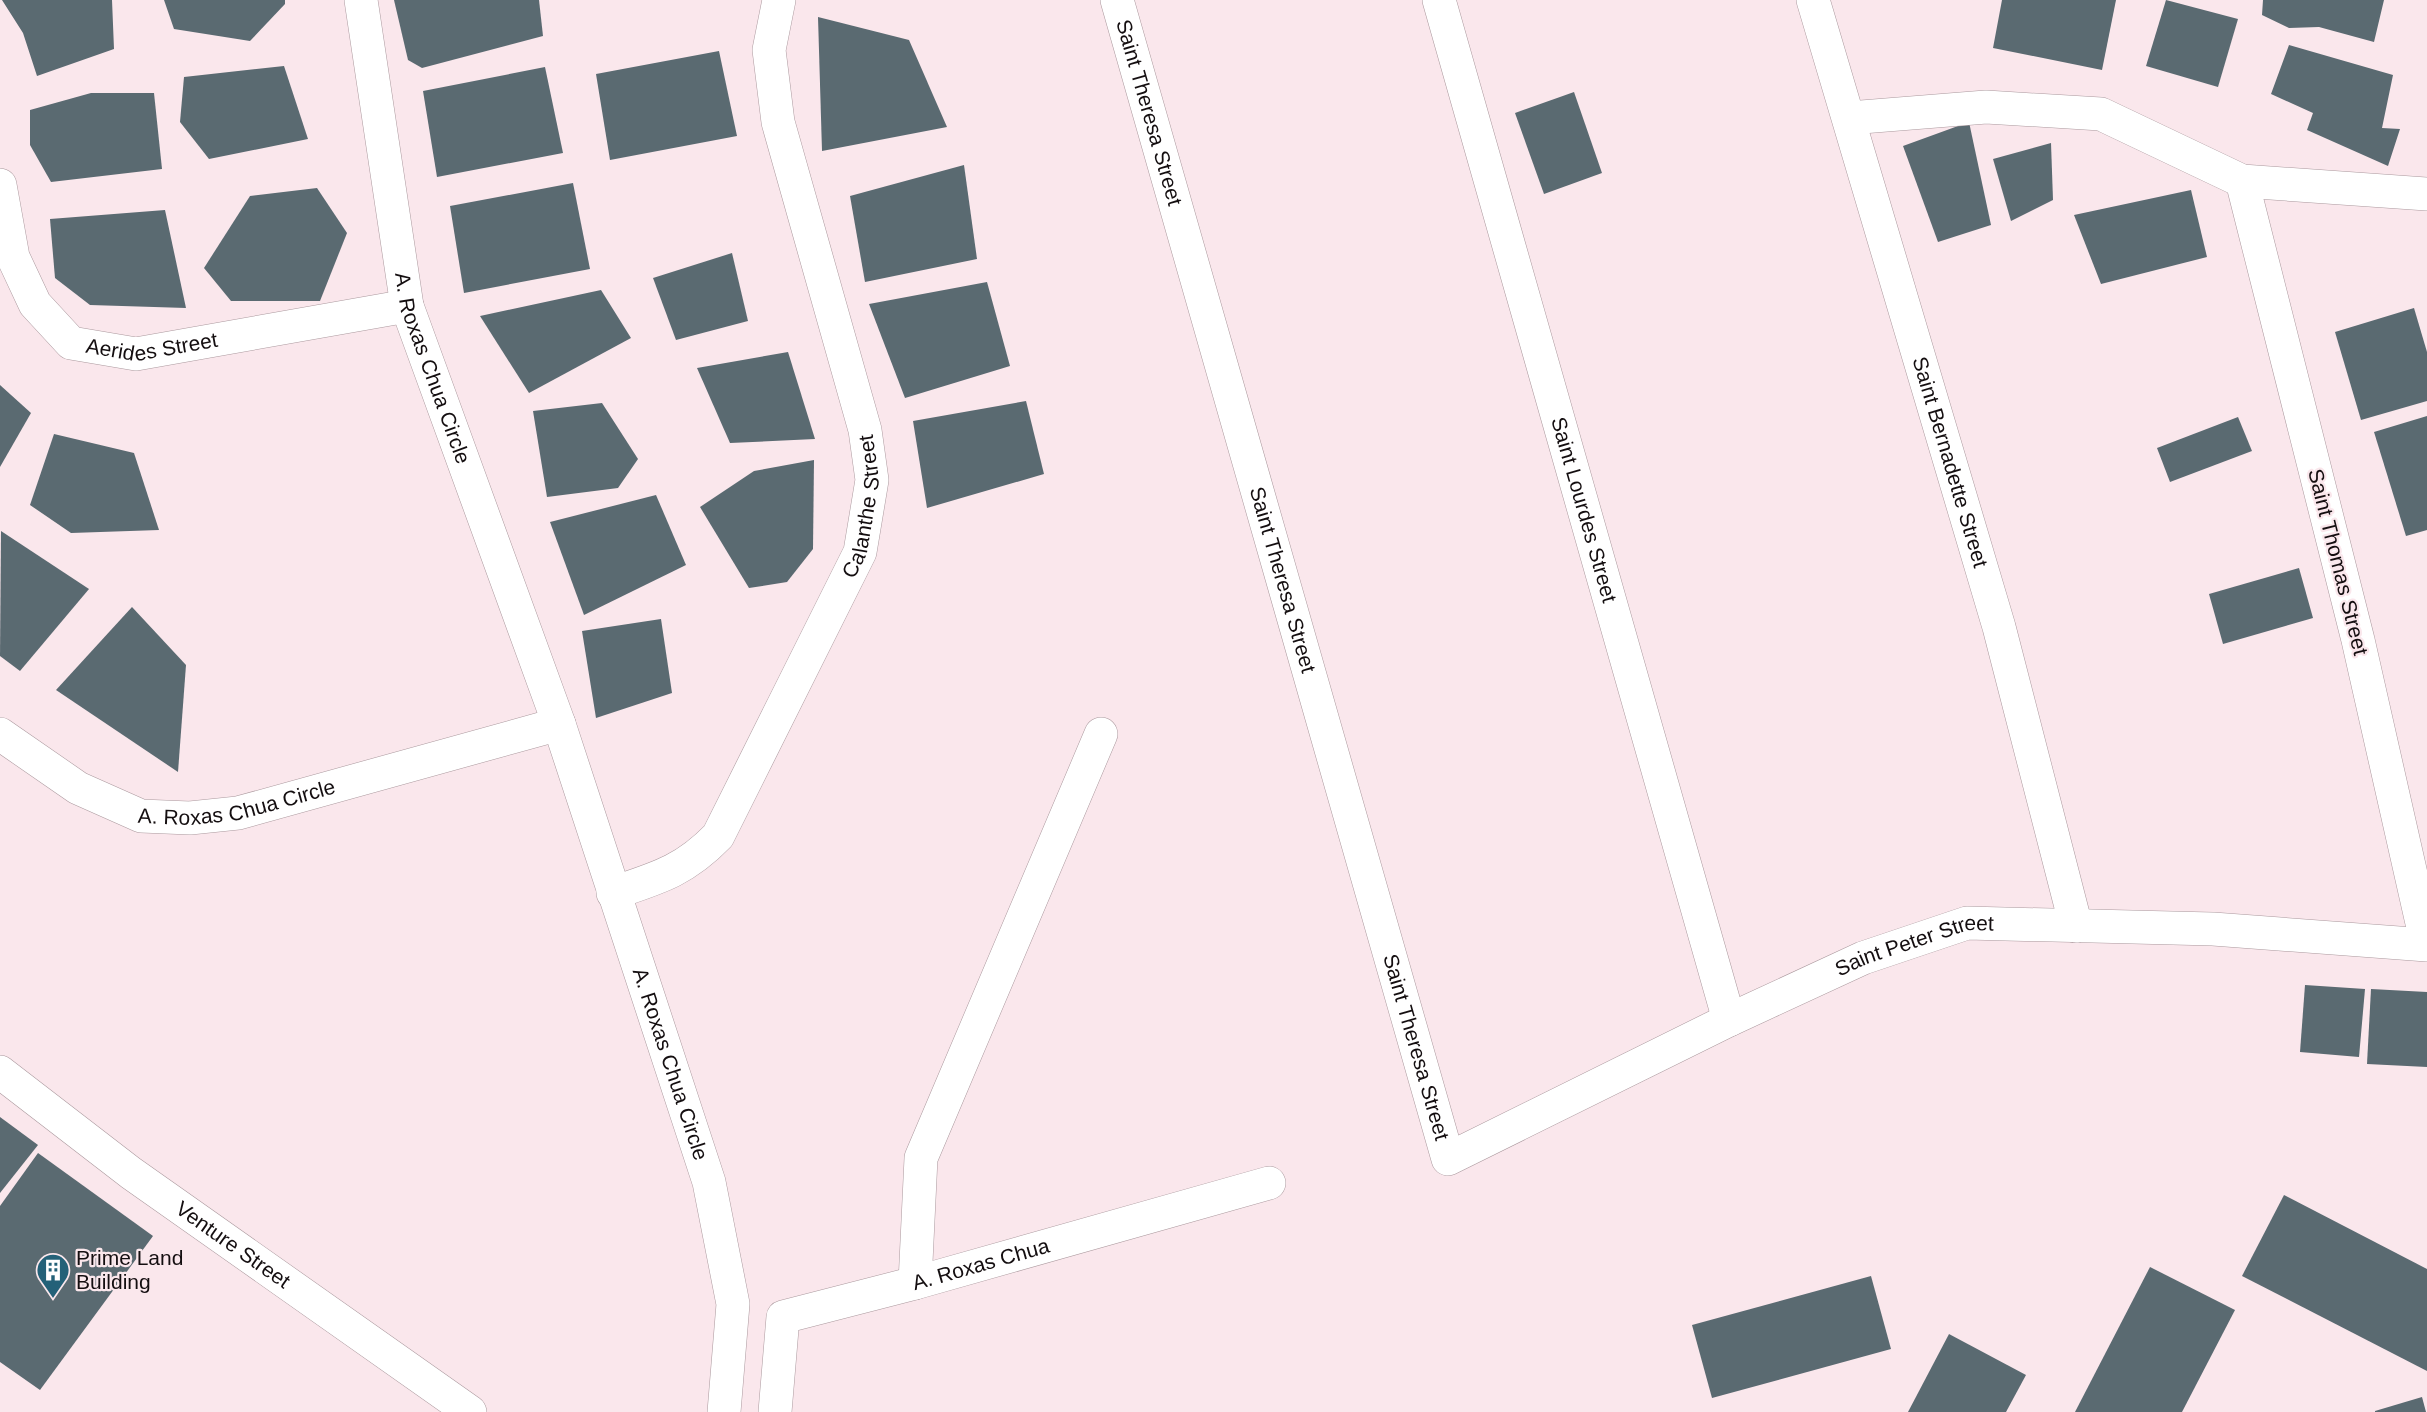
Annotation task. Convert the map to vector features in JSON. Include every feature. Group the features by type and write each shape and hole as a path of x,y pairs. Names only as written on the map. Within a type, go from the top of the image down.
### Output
{"street":[{"name":"A. Roxas Chua Circle","path":"361,0 407,306 559,724 709,1182 733,1304 724,1412"},
{"name":"Calanthe Street","path":"613,893 681,868 699,856 718,836 860,552 872,480 865,430 778,122 769,50 779,0"},
{"name":"Saint Theresa Street","path":"1117,0 1448,1159"},
{"name":"Saint Lourdes Street","path":"1439,0 1729,1020"},
{"name":"Saint Bernadette Street","path":"1813,0 1999,627 2076,926"},
{"path":"1849,118 1986,107 2101,114 2242,181 2427,194"},
{"name":"Saint Thomas Street","path":"2242,181 2358,640 2427,945"},
{"name":"Aerides Street","path":"0,185 13,257 35,304 71,343 136,354 407,306"},
{"name":"A. Roxas Chua Circle","path":"0,734 78,788 141,816 190,818 238,813 559,724"},
{"path":"915,1283 921,1158 1101,734"},
{"name":"Saint Peter Street","path":"1448,1159 1729,1020 1863,958 1967,923 2213,929 2427,945"},
{"name":"Venture Street","path":"0,1072 131,1173 470,1412"},
{"name":"A. Roxas Chua","path":"775,1412 783,1317 915,1283 1269,1183"}],"building":[{"path":"2,0 112,0 114,49 37,76 23,33"},
{"path":"164,0 285,0 285,4 250,41 174,29"},
{"path":"394,0 539,0 543,36 422,68 408,60"},
{"path":"2002,0 2116,0 2102,70 1993,48"},
{"path":"2166,0 2238,19 2218,87 2146,66"},
{"path":"2263,0 2384,0 2374,42 2319,27 2289,28 2262,15"},
{"path":"818,17 909,40 947,127 822,151"},
{"path":"2289,45 2393,75 2382,128 2400,129 2388,166 2307,130 2313,113 2271,94"},
{"path":"719,51 737,136 610,160 596,74"},
{"path":"284,66 308,139 209,159 180,122 184,77"},
{"path":"545,67 563,153 437,177 423,91"},
{"path":"1574,92 1602,173 1544,194 1515,113"},
{"path":"91,93 154,93 162,169 51,182 30,145 30,110"},
{"path":"1969,122 1991,225 1938,242 1903,146"},
{"path":"2051,143 2053,200 2011,221 1993,159"},
{"path":"964,165 977,259 865,282 850,196"},
{"path":"573,183 590,269 464,293 450,206"},
{"path":"317,188 347,233 320,301 231,301 204,268 250,196"},
{"path":"2191,190 2207,257 2101,284 2074,215"},
{"path":"165,210 186,308 90,305 55,278 50,219"},
{"path":"732,253 748,321 676,340 653,278"},
{"path":"987,282 1010,366 905,398 869,304"},
{"path":"601,290 631,338 529,393 480,316"},
{"path":"2414,308 2427,352 2427,401 2361,420 2335,332"},
{"path":"788,352 815,439 730,443 697,368"},
{"path":"0,385 31,413 0,467"},
{"path":"1026,401 1044,474 927,508 913,421"},
{"path":"602,403 638,459 618,488 547,497 533,411"},
{"path":"2427,416 2427,530 2406,536 2374,432"},
{"path":"2238,417 2252,451 2170,482 2157,448"},
{"path":"54,434 134,453 159,530 71,533 30,505"},
{"path":"814,460 813,549 787,582 749,588 700,507 754,471"},
{"path":"656,495 686,565 584,615 550,522"},
{"path":"1,531 89,589 20,671 0,656"},
{"path":"2299,568 2313,618 2223,644 2209,594"},
{"path":"132,607 186,665 178,772 56,690"},
{"path":"661,619 672,693 596,718 582,631"},
{"path":"2305,985 2365,989 2359,1057 2300,1052"},
{"path":"2371,989 2427,992 2427,1067 2367,1064"},
{"path":"0,1117 38,1145 0,1193"},
{"name":"Prime Land Building","path":"38,1153 153,1236 40,1390 0,1362 0,1206"},
{"path":"2284,1195 2427,1269 2427,1371 2242,1276"},
{"path":"2150,1267 2235,1310 2182,1412 2075,1412"},
{"path":"1871,1276 1891,1349 1712,1398 1692,1325"},
{"path":"1949,1334 2026,1375 2006,1412 1908,1412"},
{"path":"2422,1397 2426,1412 2375,1412 2375,1411"}],"place":[{"name":"Prime Land Building","path":"53,1299"}]}
